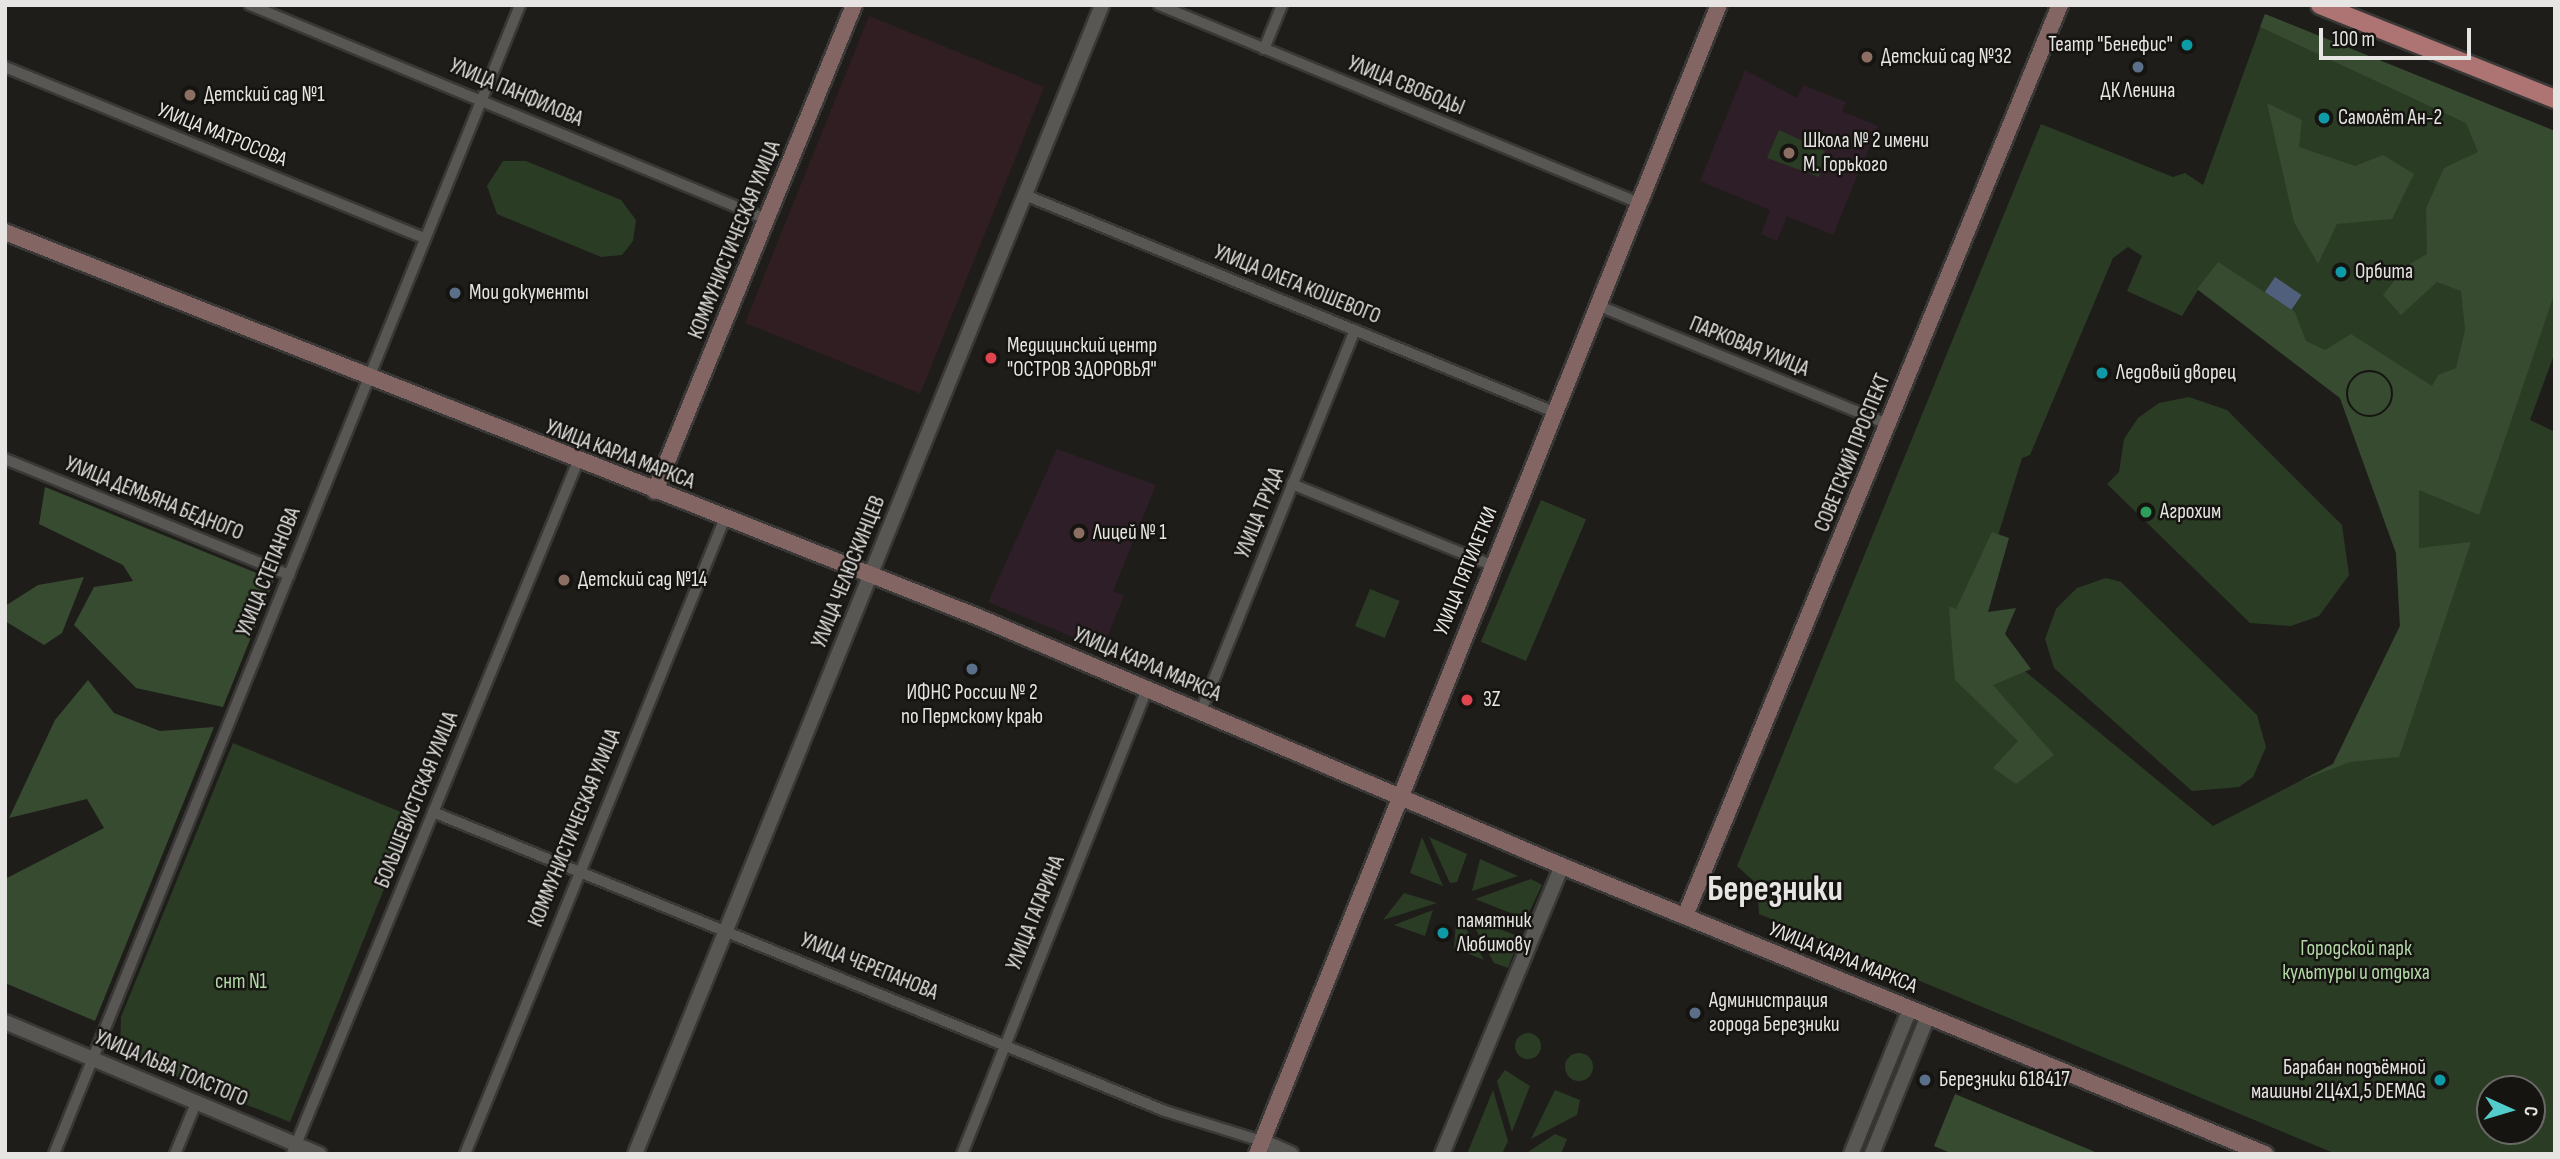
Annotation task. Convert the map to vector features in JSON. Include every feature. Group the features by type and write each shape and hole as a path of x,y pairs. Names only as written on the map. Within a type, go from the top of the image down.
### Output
{"main road":[{"name":"КОММУНИСТИЧЕСКАЯ УЛИЦА","path":"654,491 853,5"},
{"name":"УЛИЦА ПЯТИЛЕТКИ","path":"1260,1147 1491,565 1719,5"},
{"name":"СОВЕТСКИЙ ПРОСПЕКТ","path":"1685,916 2060,5"},
{"path":"2320,5 2555,99"},
{"name":"УЛИЦА КАРЛА МАРКСА","path":"5,232 368,379 870,575 1201,711 1562,866 2265,1154"}],"street":[{"name":"УЛИЦА ПАНФИЛОВА","path":"250,5 766,219"},
{"name":"УЛИЦА СТЕПАНОВА","path":"54,1154 520,5"},
{"name":"УЛИЦА ЧЕЛЮСКИНЦЕВ","path":"635,1154 1102,5"},
{"name":"УЛИЦА СВОБОДЫ","path":"1159,5 1639,203"},
{"path":"1265,49 1282,5"},
{"name":"УЛИЦА МАТРОСОВА","path":"5,67 425,238"},
{"name":"УЛИЦА ОЛЕГА КОШЕВОГО","path":"1025,195 1554,412"},
{"name":"ПАРКОВАЯ УЛИЦА","path":"1597,305 1887,424"},
{"name":"УЛИЦА ТРУДА","path":"1201,711 1355,330"},
{"name":"УЛИЦА ДЕМЬЯНА БЕДНОГО","path":"5,459 289,575"},
{"name":"БОЛЬШЕВИСТСКАЯ УЛИЦА","path":"294,1149 578,461"},
{"path":"1292,484 1491,565"},
{"name":"КОММУНИСТИЧЕСКАЯ УЛИЦА","path":"465,1154 725,518"},
{"name":"УЛИЦА ГАГАРИНА","path":"962,1154 1003,1045 1147,689"},
{"name":"УЛИЦА ЧЕРЕПАНОВА","path":"433,812 1165,1111 1260,1147 1291,1154"},
{"path":"1442,1154 1562,866"},
{"path":"1851,1154 1910,1009"},
{"path":"1872,1154 1928,1016"},
{"name":"УЛИЦА ЛЬВА ТОЛСТОГО","path":"5,1022 94,1058 294,1149 320,1154"},
{"path":"175,1154 196,1103"}],"shaded area":[{"path":"869,16 1044,87 920,394 745,323"},
{"name":"Школа № 2 имени М. Горького","path":"1745,70 1797,98 1803,85 1846,102 1842,111 1878,126 1833,235 1787,216 1777,241 1761,234 1770,210 1700,181"},
{"name":"Лицей № 1","path":"1057,449 1156,485 1113,591 1124,596 1102,649 988,602"}],"green space":[{"name":"Городской парк культуры и отдыха","path":"2265,14 2555,131 2555,352 2530,420 2555,432 2555,1154 2336,1154 1759,914 1757,884 1737,866 2041,124 2173,177 2185,173 2203,185","holes":["2128,247 2142,256 2127,291 2182,316 2198,290 2340,398 2396,553 2400,626 2333,764 2213,826 1970,626 2022,458 2030,455 2113,258"]},
{"path":"2265,14 2555,131 2555,292 2479,515 2419,490 2419,548 2471,542 2399,757 2350,762 2300,781 2333,764 2400,626 2396,553 2340,398 2197,289 2218,262 2295,312 2306,341 2325,350 2351,334 2432,386 2438,375 2456,368 2465,330 2461,291 2437,282 2401,315 2383,295 2405,267 2427,254 2426,208 2444,168 2478,152 2466,123 2260,27"},
{"path":"2267,103 2302,120 2299,147 2355,166 2383,155 2414,174 2392,219 2337,224 2318,264 2294,222"},
{"path":"1779,130 1825,151 1819,177 1767,158"},
{"path":"503,161 526,161 621,200 636,220 633,241 622,255 601,257 497,214 487,186"},
{"path":"2189,397 2227,410 2342,525 2349,575 2319,616 2291,626 2250,623 2107,484 2119,472 2124,439 2138,418 2159,403"},
{"path":"45,487 274,580 223,707 136,688 74,625 94,587 133,581 123,565 39,524"},
{"path":"1541,500 1586,519 1526,661 1481,642"},
{"path":"1992,532 2009,538 1988,612 2016,608 2005,634 2031,669 1993,685 2054,755 2016,784 1993,768 2018,741 1955,680 1953,660 1949,606 1956,609"},
{"path":"84,577 62,633 44,645 5,621 5,606 38,585"},
{"path":"2106,578 2121,582 2257,715 2266,747 2253,777 2239,787 2192,791 2054,668 2045,639 2056,609 2077,588"},
{"path":"1370,589 1400,601 1385,638 1355,626"},
{"path":"88,680 114,713 160,731 214,727 95,1021 5,983 5,879 104,828 87,799 9,818 55,720"},
{"name":"снт N1","path":"233,743 413,817 290,1122 120,1054 121,1017"},
{"path":"1422,837 1443,886 1410,873"},
{"path":"1429,837 1467,854 1457,882 1450,883"},
{"path":"1480,859 1518,876 1472,891"},
{"path":"1531,879 1542,885 1526,919 1475,899"},
{"path":"1404,893 1437,903 1383,920"},
{"path":"1433,910 1425,936 1394,925"},
{"path":"1469,917 1520,937 1508,968 1494,963"},
{"path":"1461,920 1484,960 1454,948 1456,922"},
{"path":"1528,1033 1538,1036 1541,1046 1538,1056 1528,1059 1518,1056 1515,1046 1518,1036"},
{"path":"1579,1053 1589,1057 1593,1067 1589,1077 1579,1081 1569,1077 1565,1067 1569,1057"},
{"path":"1505,1070 1530,1086 1512,1132 1497,1081"},
{"path":"1493,1090 1508,1141 1502,1154 1467,1154"},
{"path":"1555,1090 1580,1100 1577,1115 1531,1139"},
{"path":"1955,1094 2100,1154 1953,1154 1934,1146"},
{"path":"1555,1134 1567,1139 1561,1154 1525,1154"}],"water":[{"path":"2275,277 2302,295 2291,310 2265,292"}],"railway":[{"path":"2370,371 2386,378 2393,394 2386,410 2370,417 2354,410 2347,394 2354,378 2370,371"}],"place":[{"name":"Театр \"Бенефис\"","path":"2187,45"},
{"name":"Детский сад №32","path":"1867,57"},
{"name":"ДК Ленина","path":"2138,67"},
{"name":"Детский сад №1","path":"190,95"},
{"name":"Самолёт Ан-2","path":"2324,118"},
{"name":"Школа № 2 имени М. Горького","path":"1789,153"},
{"name":"Орбита","path":"2341,272"},
{"name":"Мои документы","path":"455,293"},
{"name":"Медицинский центр \"ОСТРОВ ЗДОРОВЬЯ\"","path":"991,358"},
{"name":"Ледовый дворец","path":"2102,373"},
{"name":"Агрохим","path":"2146,512"},
{"name":"Лицей № 1","path":"1079,533"},
{"name":"Детский сад №14","path":"564,580"},
{"name":"ИФНС России № 2 по Пермскому краю","path":"972,669"},
{"name":"3Z","path":"1467,700"},
{"name":"памятник Любимову","path":"1443,933"},
{"name":"Администрация города Березники","path":"1695,1013"},
{"name":"Березники 618417","path":"1925,1080"},
{"name":"Барабан подъёмной машины 2Ц4х1,5 DEMAG","path":"2440,1080"}],"district":[{"name":"Березники","path":"1775,890"}]}
